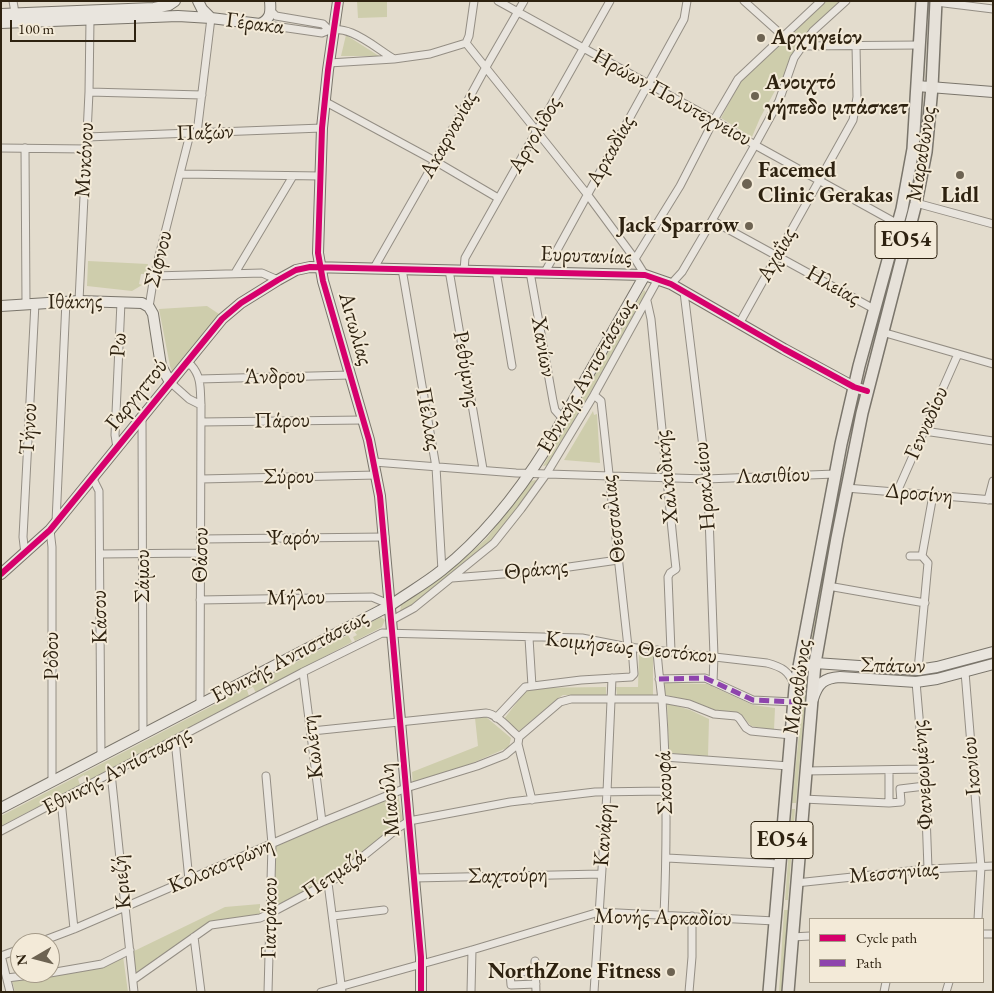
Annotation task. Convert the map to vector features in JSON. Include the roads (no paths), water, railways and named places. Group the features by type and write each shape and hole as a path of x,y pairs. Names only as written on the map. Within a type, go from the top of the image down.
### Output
{"main road":[{"name":"Μαραθώνος","path":"769,992 796,682 835,474 854,387 898,224 913,148 922,1"},
{"name":"Μαραθώνος","path":"789,992 796,883 815,663 846,488 867,391 916,203 926,152 932,87 936,2"}],"street":[{"path":"14,1 15,13"},
{"path":"1,14 154,8 169,5 175,1"},
{"path":"198,1 202,9 211,18"},
{"name":"Αιτωλίας","path":"338,1 331,30 322,128 319,267 377,475 391,605"},
{"path":"329,63 394,59 430,54 466,43 469,36 474,1"},
{"name":"Ηρώων Πολυτεχνείου","path":"498,1 898,224"},
{"name":"Ακαρνανίας","path":"374,268 524,1"},
{"name":"Αργολίδος","path":"464,270 465,258 610,1"},
{"name":"Αρκαδίας","path":"545,272 684,18 687,1"},
{"path":"744,1 783,36"},
{"path":"635,259 680,186 714,120 738,79 821,1"},
{"path":"671,284 682,272 713,221 779,101 794,58 813,31 846,1"},
{"path":"936,2 993,9"},
{"path":"260,24 266,21 270,6"},
{"name":"Γέρακα","path":"270,6 273,14 279,17 323,24 331,30"},
{"name":"Γέρακα","path":"1,23 178,16 211,18 322,33 331,30"},
{"name":"Σίφνου","path":"170,382 162,366 153,314 149,307 154,276 181,174 194,134 202,95 211,18"},
{"name":"Μυκόνου","path":"79,301 89,92 90,20"},
{"path":"331,30 348,31 394,59"},
{"path":"466,43 587,194 645,275"},
{"name":"Αχαΐας","path":"739,324 853,120 856,109 856,45"},
{"path":"802,46 919,45"},
{"path":"918,86 993,92"},
{"path":"89,92 202,95"},
{"path":"324,101 435,161 498,198"},
{"name":"Παξών","path":"87,137 322,128"},
{"path":"1,148 86,149"},
{"name":"Τήνου","path":"25,148 30,304 23,537 25,554"},
{"path":"181,174 321,176"},
{"path":"235,273 293,176"},
{"path":"916,203 993,224"},
{"name":"Ηλείας","path":"713,221 874,309"},
{"name":"Ευρυτανίας","path":"319,267 645,275 671,284 739,324 854,387"},
{"name":"Γαργηττού","path":"1,574 25,554 53,526 222,319 241,303 278,280 302,268 319,267"},
{"name":"Πέλλας","path":"402,269 436,467 442,571"},
{"name":"Ρεθύμνης","path":"449,270 483,469"},
{"path":"496,271 512,366"},
{"name":"Χανίων","path":"530,272 553,402 555,410 563,419"},
{"path":"154,276 262,273 278,280"},
{"name":"Εθνικής Αντιστάσεως","path":"1,808 391,605 442,571 490,526 531,473 645,275"},
{"path":"392,620 414,608 494,543 521,509 547,473 594,395 658,279"},
{"name":"Ηρακλείου","path":"684,292 706,479 714,656 713,682"},
{"name":"Ρόδου","path":"52,782 52,547 66,301"},
{"name":"Ιθάκης","path":"1,306 79,301 142,303 149,307"},
{"name":"Χαλκιδικής","path":"647,301 651,320 676,569 668,577 671,651"},
{"name":"Ρω","path":"117,448 115,435 121,302"},
{"path":"882,332 993,364"},
{"name":"Γενναδίου","path":"897,492 958,354"},
{"path":"185,365 191,365 196,370 199,379"},
{"name":"Άνδρου","path":"199,379 350,375"},
{"name":"Θάσου","path":"199,379 201,405 200,704"},
{"path":"170,382 189,400 201,405"},
{"path":"854,387 867,391"},
{"name":"Θεσσαλίας","path":"594,395 601,401 608,475 633,676 612,678"},
{"name":"Σάμου","path":"142,417 143,734"},
{"name":"Πάρου","path":"201,422 363,420"},
{"path":"924,431 993,441"},
{"name":"Λασιθίου","path":"374,462 531,473 706,479 835,474"},
{"name":"Σύρου","path":"201,479 377,475"},
{"name":"Κάσου","path":"93,479 99,491 101,756"},
{"path":"990,500 993,481"},
{"name":"Δροσίνη","path":"846,488 990,500"},
{"path":"922,556 933,495"},
{"name":"Ψαρόν","path":"201,539 385,537"},
{"path":"100,554 201,553"},
{"path":"910,556 922,556 928,563 918,670"},
{"name":"Θράκης","path":"452,578 541,571 618,560"},
{"path":"828,586 925,603"},
{"name":"Μήλου","path":"200,600 372,597 391,605"},
{"name":"Μιαούλη","path":"391,605 421,964 421,992"},
{"name":"Κοιμήσεως Θεοτόκου","path":"394,633 582,638 630,647 767,663 786,670 796,682"},
{"name":"Εθνικής Αντίστασης","path":"1,831 377,634 394,633"},
{"path":"529,638 532,686"},
{"name":"Σκουφά","path":"657,650 662,699 666,790 667,858 664,916"},
{"name":"Σπάτων","path":"815,663 918,670 937,667 993,652"},
{"path":"796,682 806,666 815,663"},
{"name":"Σπάτων","path":"810,712 814,695 820,684 829,678 840,677 916,682 993,664"},
{"name":"Κωλέτη","path":"303,672 322,822"},
{"name":"Ικονίου","path":"965,672 980,867 978,918"},
{"path":"496,718 525,687 612,678"},
{"name":"Κανάρη","path":"594,992 607,792 612,678"},
{"path":"659,679 706,678 753,700 794,702"},
{"name":"Φανερωμένης","path":"916,682 925,786 928,869"},
{"name":"Κολοκοτρώνη","path":"60,934 406,788 477,766 505,755 565,700 662,699 690,704 714,714 736,716 751,731 791,735"},
{"path":"312,732 490,714 519,741 532,800"},
{"path":"174,740 189,880"},
{"path":"664,757 788,766"},
{"path":"805,770 923,769"},
{"path":"889,770 889,803"},
{"name":"Κριεζή","path":"111,773 134,992"},
{"name":"Γιατράκου","path":"266,776 272,844 268,992"},
{"path":"889,790 925,786"},
{"path":"803,799 901,802 900,789"},
{"name":"Πετμεζά","path":"133,980 215,924 260,918 328,883 409,821 510,802 595,792 666,790"},
{"path":"61,800 74,929"},
{"path":"667,858 780,864"},
{"name":"Μεσσηνίας","path":"796,883 928,869 993,866"},
{"name":"Σαχτούρη","path":"414,878 601,874"},
{"path":"328,883 341,989"},
{"path":"333,916 384,910"},
{"name":"Μονής Αρκαδίου","path":"321,992 341,989 599,912 775,921"},
{"path":"689,992 692,957 692,916"},
{"path":"792,937 809,936"},
{"path":"194,937 201,992"},
{"path":"60,971 102,964 130,950"},
{"path":"471,992 472,950"},
{"path":"1,955 10,992"},
{"path":"535,961 536,992"},
{"path":"523,972 510,973 511,985 536,984"}],"place":[{"name":"Αρχηγείον","path":"761,38"},
{"name":"Ανοιχτό γήπεδο μπάσκετ","path":"755,96"},
{"name":"Lidl","path":"960,175"},
{"name":"Facemed Clinic Gerakas","path":"747,184"},
{"name":"Jack Sparrow","path":"749,226"},
{"name":"NorthZone Fitness","path":"671,972"}]}
